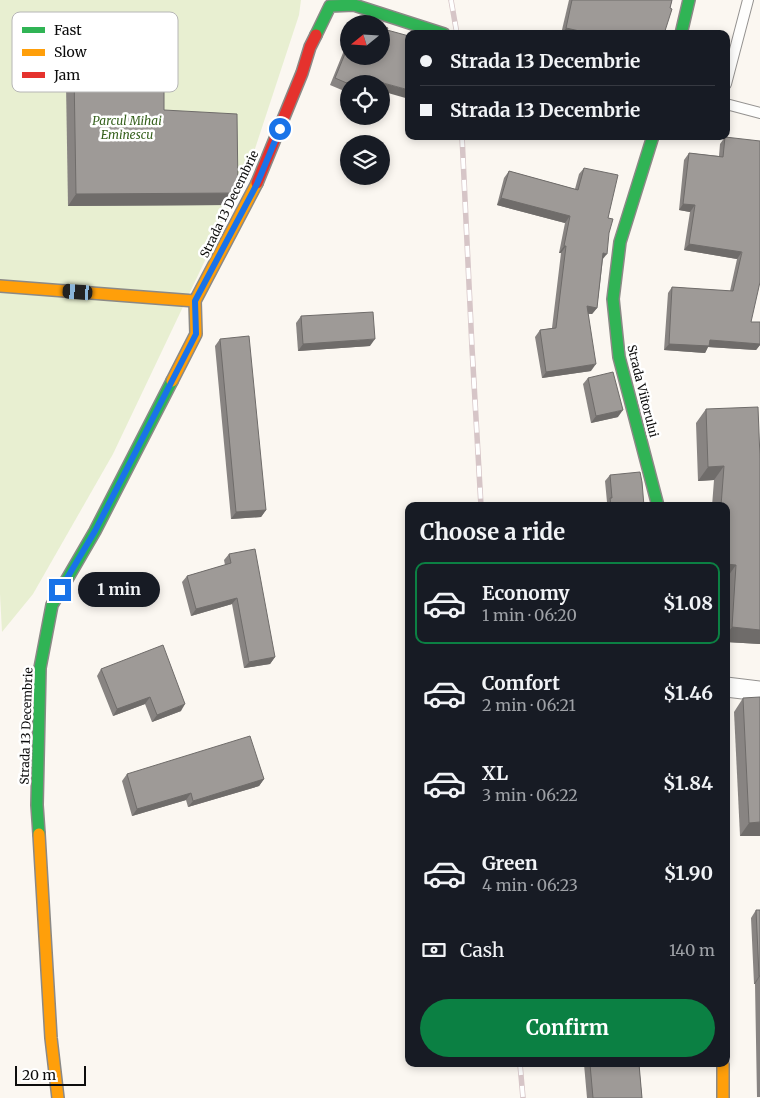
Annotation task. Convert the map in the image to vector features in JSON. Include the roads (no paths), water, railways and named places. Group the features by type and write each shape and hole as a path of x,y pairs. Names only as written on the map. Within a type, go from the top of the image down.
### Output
{"street":[{"path":"682,30 689,0"},
{"name":"Strada 13 Decembrie","path":"58,1098 51,1038 37,806 40,668 52,605 95,531 196,334 195,301 257,184 328,3 354,5 432,30"},
{"name":"Strada Viitorului","path":"652,140 620,242 613,299 619,356 657,502"},
{"path":"0,286 195,301"},
{"path":"730,687 760,691"},
{"path":"723,1067 723,1098"}],"lane":[{"path":"730,69 748,0"},
{"path":"730,105 760,113"}],"railway":[{"path":"451,0 456,30"},
{"path":"462,140 481,502"},
{"path":"520,1067 523,1098"}],"park label":[{"name":"Parcul Mihai Eminescu","path":"127,127"}]}
